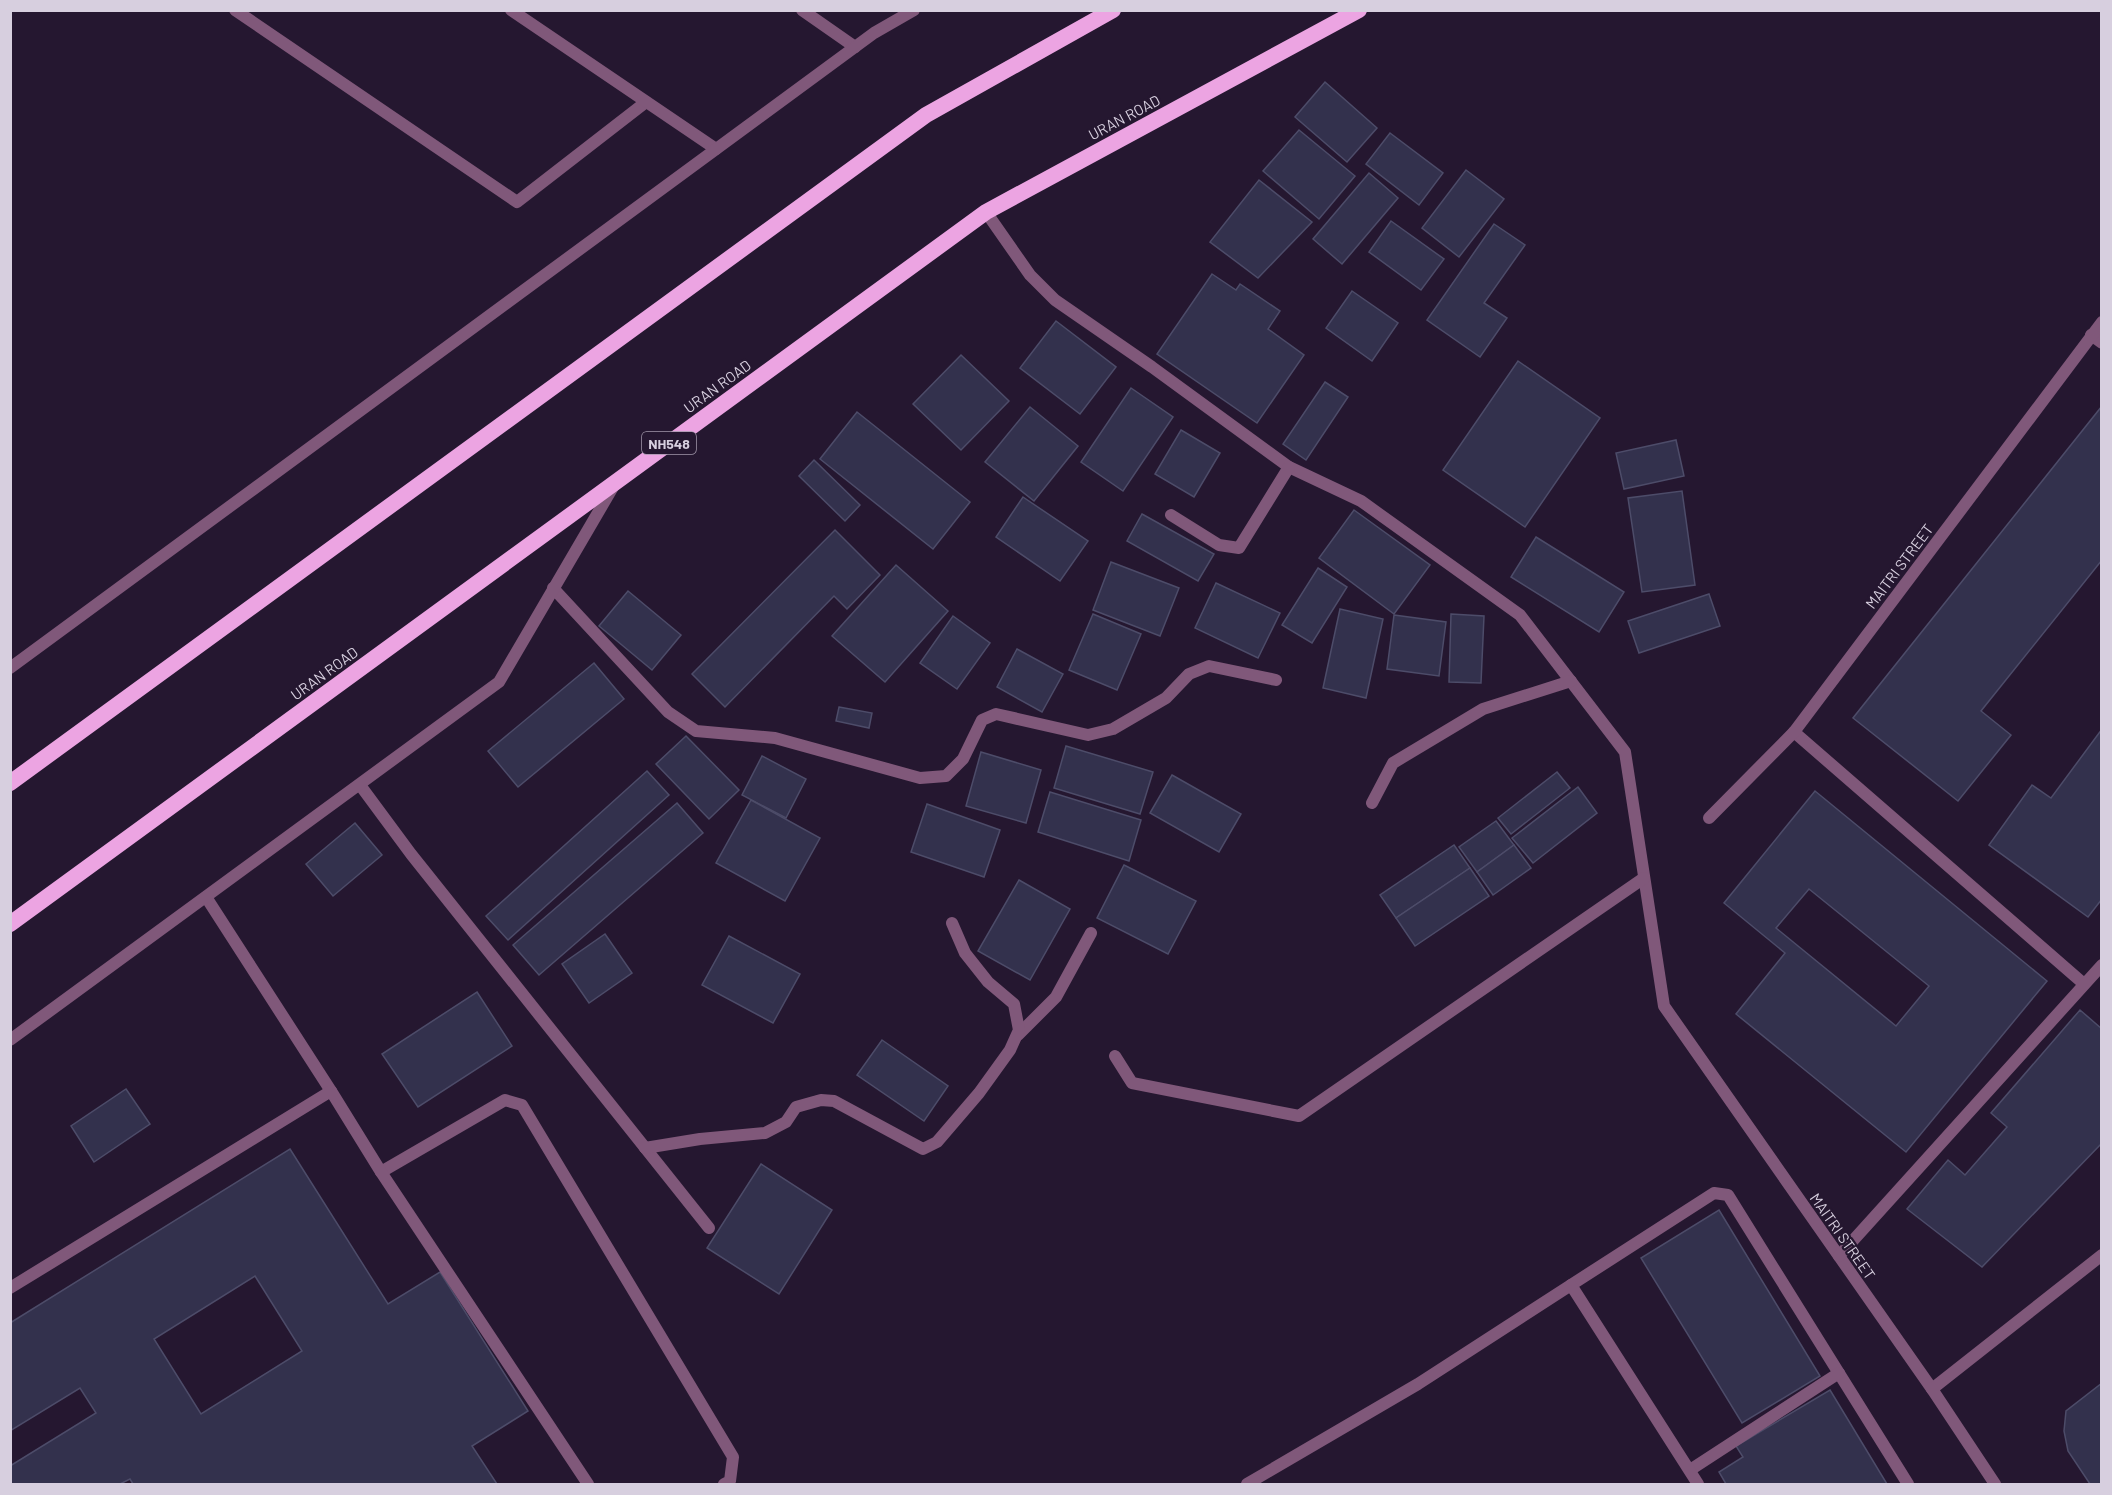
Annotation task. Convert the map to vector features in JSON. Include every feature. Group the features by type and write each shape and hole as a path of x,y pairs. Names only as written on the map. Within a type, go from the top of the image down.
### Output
{"highway":[{"path":"10,783 926,115 1113,10"},
{"name":"URAN ROAD","path":"10,924 986,212 1359,10"}],"street":[{"path":"234,10 517,202 646,102"},
{"path":"510,10 716,149"},
{"path":"802,10 855,47"},
{"path":"10,668 874,33 914,10"},
{"path":"986,212 1030,275 1055,300 1289,466 1361,501 1520,615 1625,752 1644,878 1299,1116 1132,1083 1115,1056"},
{"name":"MAITRI STREET","path":"1709,818 1794,732 2102,322"},
{"path":"2091,335 2102,344"},
{"path":"1171,515 1219,545 1239,548 1289,466"},
{"path":"10,1040 499,682 615,483"},
{"path":"553,588 668,712 696,731 775,738 920,778 946,776 963,759 982,720 996,714 1088,735 1113,729 1166,698 1189,674 1209,666 1276,680"},
{"path":"1372,803 1393,764 1483,709 1571,681"},
{"path":"1794,732 2084,984"},
{"path":"360,785 411,854 709,1228"},
{"name":"MAITRI STREET","path":"1644,878 1664,1006 1932,1389 1995,1485"},
{"path":"206,897 381,1172 588,1485"},
{"path":"952,923 965,953 988,982 1014,1004 1018,1035"},
{"path":"645,1148 700,1138 765,1132 786,1122 796,1107 821,1100 834,1101 923,1149 937,1142 979,1093 1018,1035 1056,997 1091,933"},
{"path":"1839,1256 2102,965"},
{"path":"10,1288 331,1091"},
{"path":"381,1172 505,1100 522,1105 733,1457 730,1481 723,1485"},
{"path":"1247,1485 1418,1384 1714,1193 1728,1195 1908,1485"},
{"path":"1932,1389 2102,1255"},
{"path":"1571,1285 1698,1485"},
{"path":"1690,1470 1839,1373"}],"building":[{"path":"1325,82 1377,128 1347,162 1295,117"},
{"path":"1299,130 1355,176 1319,219 1263,171"},
{"path":"1390,133 1443,173 1419,205 1366,164"},
{"path":"1466,170 1504,199 1459,257 1422,228"},
{"path":"1369,173 1398,198 1342,264 1313,239"},
{"path":"1259,180 1312,222 1258,278 1210,242"},
{"path":"1391,221 1444,259 1421,290 1369,252"},
{"path":"1494,224 1525,245 1484,303 1507,318 1480,357 1427,320"},
{"path":"1212,274 1236,290 1240,284 1280,311 1268,329 1304,355 1257,423 1157,354"},
{"path":"1352,291 1398,323 1372,361 1326,328"},
{"path":"1056,321 1116,367 1080,414 1020,368"},
{"path":"961,355 1009,401 961,450 913,404"},
{"path":"1518,361 1600,418 1525,527 1443,470"},
{"path":"1325,382 1348,397 1306,460 1283,444"},
{"path":"1131,388 1173,417 1123,491 1081,462"},
{"path":"2102,406 2102,560 1981,711 2011,735 1958,801 1853,718"},
{"path":"1030,407 1078,446 1034,501 985,462"},
{"path":"857,412 970,502 933,549 820,459"},
{"path":"1181,430 1220,453 1194,497 1155,474"},
{"path":"1676,440 1684,476 1624,489 1616,453"},
{"path":"814,460 860,505 845,521 799,476"},
{"path":"1682,491 1695,585 1642,592 1628,498"},
{"path":"1023,497 1088,541 1060,581 996,537"},
{"path":"1354,510 1430,565 1394,614 1319,558"},
{"path":"1142,514 1214,554 1198,581 1127,541"},
{"path":"835,530 880,575 847,609 834,596 725,707 692,674"},
{"path":"1536,537 1624,592 1599,632 1511,577"},
{"path":"1111,562 1179,588 1160,636 1093,610"},
{"path":"896,565 948,611 885,682 832,636"},
{"path":"1318,568 1347,587 1312,643 1282,625"},
{"path":"1216,583 1280,613 1258,658 1195,628"},
{"path":"628,591 681,635 652,670 599,626"},
{"path":"1709,594 1720,626 1639,653 1628,621"},
{"path":"1340,609 1383,619 1366,698 1323,688"},
{"path":"1093,614 1141,634 1117,690 1069,670"},
{"path":"1451,614 1484,616 1481,683 1449,682"},
{"path":"1394,615 1446,622 1439,676 1387,669"},
{"path":"953,616 990,643 957,689 920,663"},
{"path":"1017,649 1063,674 1042,712 997,687"},
{"path":"594,663 624,699 518,787 488,751"},
{"path":"839,707 872,713 869,728 836,721"},
{"path":"2102,729 2102,899 2088,917 1989,845 2032,785 2051,798"},
{"path":"686,736 739,790 709,819 656,764"},
{"path":"1066,746 1153,772 1140,814 1054,788"},
{"path":"981,752 1041,770 1026,823 966,806"},
{"path":"762,756 806,779 786,818 742,795"},
{"path":"647,771 669,795 508,940 486,916"},
{"path":"1557,772 1570,788 1511,834 1498,818"},
{"path":"1172,775 1241,814 1219,852 1150,813"},
{"path":"1578,787 1597,813 1533,863 1512,838"},
{"path":"1815,791 2047,981 1906,1152 1736,1014 1785,953 1724,903","holes":["1809,889 1929,986 1896,1026 1776,928"]},
{"path":"1050,792 1141,820 1129,861 1038,832"},
{"path":"751,800 820,838 785,901 716,863"},
{"path":"677,803 703,833 539,975 513,945"},
{"path":"927,804 1000,830 984,877 911,852"},
{"path":"1496,821 1514,845 1477,872 1459,847"},
{"path":"355,823 382,855 333,896 306,864"},
{"path":"1454,845 1470,868 1396,918 1380,895"},
{"path":"1514,845 1531,868 1493,895 1477,872"},
{"path":"1124,865 1196,901 1168,954 1097,918"},
{"path":"1470,868 1489,896 1415,946 1396,918"},
{"path":"1019,880 1070,909 1030,980 978,951"},
{"path":"605,934 632,973 589,1003 562,964"},
{"path":"729,936 800,974 773,1023 702,985"},
{"path":"477,992 512,1046 418,1107 382,1054"},
{"path":"2080,1010 2102,1029 2102,1143 1982,1267 1907,1209 1948,1160 1965,1175 2007,1127 1991,1113"},
{"path":"882,1040 948,1086 924,1121 857,1075"},
{"path":"126,1089 150,1124 94,1162 71,1126"},
{"path":"290,1149 388,1304 440,1272 528,1411 472,1446 497,1484 133,1484 130,1479 120,1484 10,1484 10,1466 96,1413 80,1388 10,1431 10,1323","holes":["255,1276 302,1351 201,1414 154,1339"]},
{"path":"761,1164 832,1210 779,1294 707,1248"},
{"path":"1719,1210 1820,1376 1742,1423 1641,1258"},
{"path":"2102,1383 2102,1484 2090,1484 2068,1451 2064,1431 2066,1411"},
{"path":"1830,1390 1887,1484 1726,1484 1719,1472 1743,1457 1736,1446"}]}
